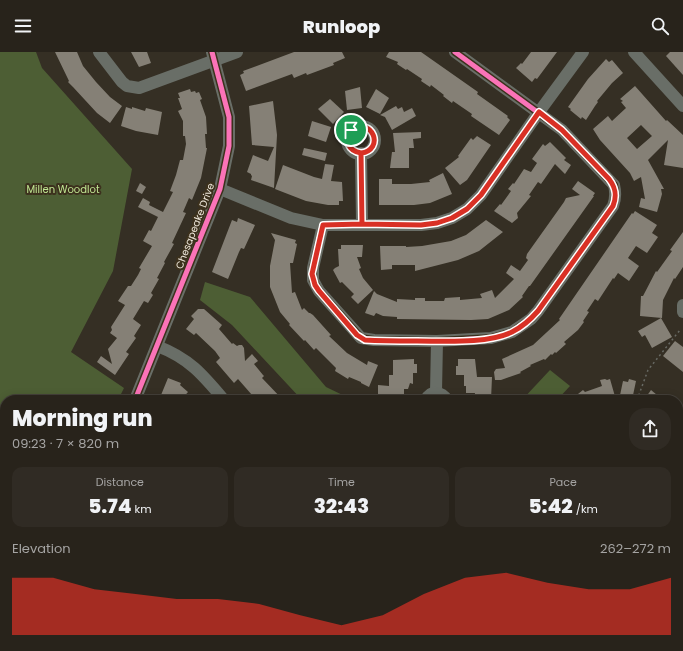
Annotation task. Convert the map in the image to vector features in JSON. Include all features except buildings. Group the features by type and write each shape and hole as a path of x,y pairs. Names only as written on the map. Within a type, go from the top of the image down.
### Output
{"street":[{"path":"98,52 122,82 127,86 139,88 213,56 237,52"},
{"path":"323,225 313,268 313,280 319,291 357,335 365,340 437,341 491,338 512,332 522,326 538,311 613,206 616,199 614,185 575,142 562,130 455,52"},
{"path":"220,189 292,218 323,225 421,225 437,223 452,218 467,209 481,195 583,52"},
{"path":"634,52 683,106"},
{"name":"Chesapeake Drive","path":"137,395 220,189 229,146 229,117 213,56"},
{"path":"361,153 362,224"},
{"path":"683,305 683,312"},
{"path":"436,392 437,341"},
{"path":"157,346 171,351 196,368 220,395"},
{"path":"430,395 436,392 442,395"}],"path":[{"path":"639,395 648,370 680,330"}],"green space":[{"name":"Millen Woodlot","path":"0,52 36,52 42,68 132,169 113,271 71,352 124,388 120,395 0,395"},
{"path":"205,282 250,297 326,387 343,395 297,395 232,325 200,300"},
{"path":"550,370 570,386 562,395 527,395"}],"cycle path":[{"path":"137,395 220,189 229,146 229,117 212,52"},
{"path":"323,225 313,268 313,280 319,291 361,338 374,340 437,341 491,338 512,332 531,319 538,311 613,206 615,200 614,185 562,130 455,52"}],"route":[{"path":"351,130 347,138 348,144 353,151 361,153 362,224 323,225 312,274 315,285 319,291 357,335 365,340 481,340 512,332 531,319 538,311 613,206 616,199 614,185 609,179 575,142 539,112 481,195 467,209 452,218 437,223 421,225 362,224 362,213 361,153 365,153 373,145 374,136 368,128 362,126 358,126 351,130"}]}
